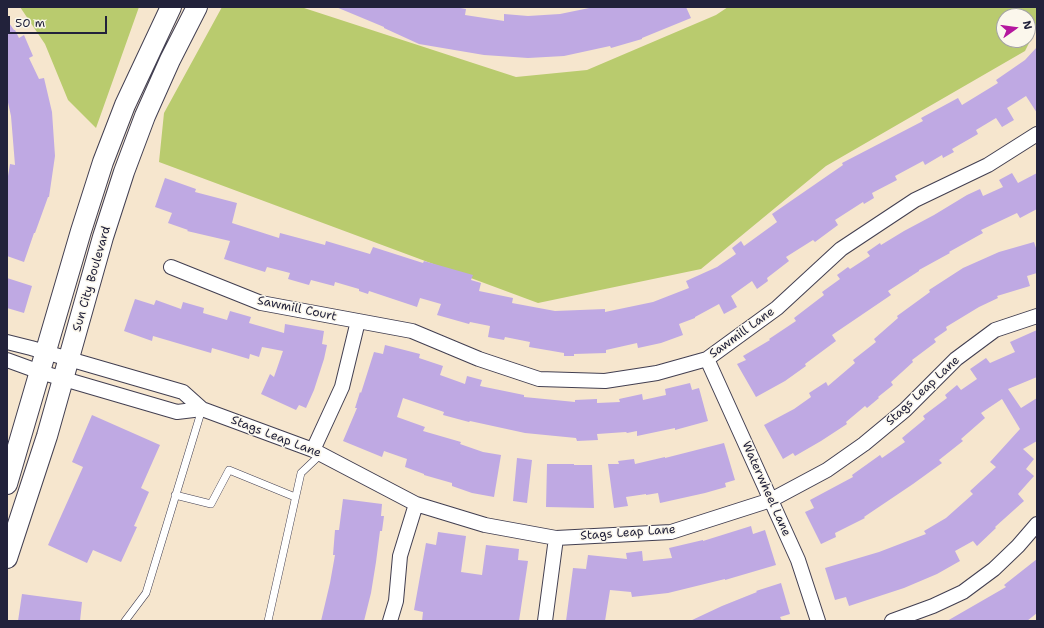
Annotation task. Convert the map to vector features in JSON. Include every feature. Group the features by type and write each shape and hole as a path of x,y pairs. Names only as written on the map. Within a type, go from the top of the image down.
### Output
{"street":[{"name":"Sun City Boulevard","path":"7,484 52,375 81,231 103,162 125,105 171,7"},
{"name":"Sun City Boulevard","path":"57,355 103,237 124,172 145,116 170,60 197,7"},
{"name":"Sawmill Lane","path":"358,321 412,330 479,359 539,379 605,381 657,373 707,359 777,308 841,249 915,200 988,166 1037,134"},
{"name":"Sawmill Court","path":"171,267 261,303 358,321"},
{"name":"Stags Leap Lane","path":"7,342 183,392 202,409 317,452 416,504 485,525 556,538 671,532 771,500 827,470 864,444 905,410 956,359 994,330 1037,316"},
{"path":"317,452 342,387 358,321"},
{"name":"Waterwheel Lane","path":"707,359 798,560 818,621"},
{"name":"Stags Leap Lane","path":"7,360 52,375 178,412 202,409"},
{"name":"Sun City Boulevard","path":"7,558 47,436 52,375"},
{"path":"390,621 396,601 400,556 416,504"},
{"path":"892,621 933,606 963,592 994,569 1018,546 1037,524"},
{"path":"545,621 556,538"}],"lane":[{"path":"125,621 146,593 202,409"},
{"path":"268,621 301,473 317,452"},
{"path":"175,495 211,504 229,470 295,497"}],"green space":[{"path":"20,7 139,7 96,128 68,100 45,44"},
{"path":"222,7 301,7 516,77 587,70 716,15 728,7 1037,7 1036,29 1036,8 996,8 996,48 1026,48 1025,51 826,166 701,269 538,303 159,162 164,113"}],"building":[{"path":"336,7 455,7 466,9 465,15 504,21 504,14 528,16 560,14 594,7 686,7 691,18 642,39 611,48 610,46 564,56 528,58 484,55 419,44 384,27"},
{"path":"7,20 19,38 24,35 33,56 29,58 39,79 44,78 52,112 55,156 49,197 24,262 7,256 7,182 10,164 15,165 11,116 7,98"},
{"path":"1037,47 1037,113 1026,96 1007,108 1014,120 1002,127 996,118 976,130 978,134 952,149 954,152 943,158 942,155 925,165 923,161 895,176 897,180 872,193 874,198 864,204 863,202 835,220 838,225 815,242 813,240 786,257 789,261 767,278 768,281 757,289 752,281 731,296 737,307 724,314 719,304 695,318 679,324 683,335 661,343 638,348 637,343 606,350 606,353 574,354 574,356 564,356 564,353 529,347 530,342 505,337 504,340 488,337 490,326 470,322 469,324 437,315 441,304 420,298 417,307 369,291 368,294 359,291 359,289 335,282 334,286 311,280 309,285 288,279 290,273 267,267 265,272 224,259 230,241 187,231 188,230 168,223 172,213 155,207 165,178 196,189 195,192 237,203 232,223 279,238 280,233 325,245 326,241 370,254 373,247 423,263 424,261 473,275 471,280 481,283 479,291 513,298 512,303 555,311 605,309 605,312 653,302 689,288 686,281 717,267 736,254 732,248 741,241 744,246 777,222 772,214 843,165 842,163 923,121 921,118 958,98 962,105 998,83 996,80 1025,60"},
{"path":"1012,173 1018,183 1037,173 1037,209 1020,218 1017,213 981,230 983,233 919,270 888,291 891,295 832,335 836,341 805,364 806,366 785,381 756,397 737,364 746,360 743,356 770,340 769,339 796,321 794,318 824,295 822,292 840,279 837,275 848,267 850,269 870,256 867,252 880,243 881,245 980,189 983,196 1003,187 999,180"},
{"path":"1034,242 1037,251 1037,273 1027,276 1030,286 997,296 998,298 979,307 946,327 947,330 934,339 936,342 912,360 913,362 891,382 893,385 867,408 865,406 846,422 847,424 821,441 795,456 793,453 783,459 764,425 794,409 811,397 809,393 826,382 828,386 855,363 853,360 876,342 874,339 898,318 897,316 930,292 929,290 963,268 999,252"},
{"path":"7,278 32,286 24,313 7,308"},
{"path":"135,299 154,305 156,300 181,309 183,302 204,308 203,313 227,320 230,311 251,317 249,323 284,333 285,324 324,331 322,344 327,345 324,359 314,390 306,408 299,405 296,410 261,394 270,374 274,377 283,351 262,347 259,357 250,354 249,359 212,348 211,353 153,336 152,341 124,331"},
{"path":"1037,330 1037,377 1008,389 1021,408 1037,398 1037,441 1023,449 1034,459 1026,469 1034,476 1018,494 1024,501 995,527 996,528 977,546 973,541 955,551 960,561 937,574 904,588 849,606 846,597 835,600 825,568 879,552 926,534 924,531 946,518 973,494 970,491 996,467 990,462 1020,429 1002,399 981,413 985,418 961,439 963,441 939,460 942,463 864,517 865,518 835,533 836,537 821,544 805,512 814,508 810,500 853,477 852,475 880,455 882,458 905,442 902,438 925,419 923,416 947,398 945,395 957,385 961,390 977,379 970,369 986,358 990,363 1015,352 1010,342"},
{"path":"385,345 420,354 419,358 443,366 440,375 465,384 467,376 482,380 480,386 524,395 524,397 575,402 575,400 597,399 597,403 620,402 619,399 642,394 643,400 666,395 665,389 690,383 692,390 699,388 708,421 675,430 675,428 637,436 637,431 627,433 597,434 598,440 577,441 576,438 525,433 469,422 443,415 444,412 403,398 397,417 425,427 423,431 461,442 460,444 483,452 501,455 494,497 472,493 452,486 452,483 424,475 405,467 407,459 384,451 382,457 343,441 357,408 355,408 374,352 383,354"},
{"path":"92,415 160,445 141,488 149,492 134,526 137,527 121,562 93,550 87,563 48,545 83,467 72,462"},
{"path":"724,443 735,480 725,483 726,487 660,503 658,493 626,497 628,506 614,508 608,464 619,464 618,461 634,459 635,464"},
{"path":"517,458 532,460 527,503 513,501"},
{"path":"547,464 592,465 594,508 546,507"},
{"path":"343,499 382,504 381,516 384,516 382,531 380,531 371,593 364,621 321,621 335,555 333,555 335,530 339,530"},
{"path":"751,526 753,534 765,530 776,565 725,580 668,593 632,597 631,592 610,590 605,621 566,621 573,568 586,569 588,555 627,559 626,553 642,551 643,561 672,558 669,548 703,541"},
{"path":"438,532 466,536 461,572 482,575 486,545 519,549 518,560 528,561 519,621 422,621 423,612 414,610 426,543 436,545"},
{"path":"1037,559 1037,613 1027,621 947,621 1006,587 1004,585"},
{"path":"781,583 790,614 780,617 782,621 690,621 757,592 756,591"},
{"path":"22,594 82,602 80,621 18,621"}]}
